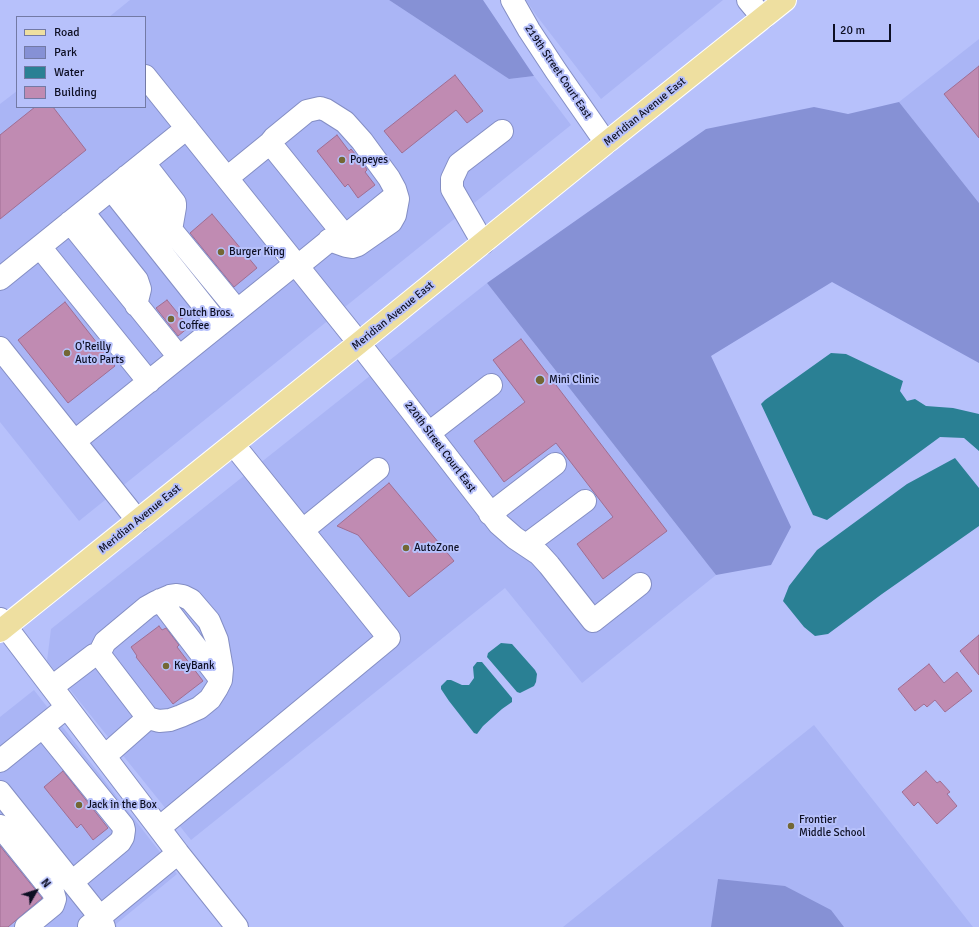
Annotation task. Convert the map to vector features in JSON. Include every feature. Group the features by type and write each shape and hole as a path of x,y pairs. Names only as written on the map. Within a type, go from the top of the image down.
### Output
{"main road":[{"name":"Meridian Avenue East","path":"2,625 138,521 785,0"}],"street":[{"name":"219th Street Court East","path":"512,0 529,30 606,143"},
{"path":"748,0 763,18"},
{"name":"220th Street Court East","path":"146,77 360,343 490,514 515,538 539,554 593,621 640,584"},
{"path":"227,178 307,112 320,108 345,122 362,141 389,178 398,199 395,215 391,222 363,243 352,247 335,236 270,143"},
{"path":"0,279 187,128"},
{"path":"483,243 452,189 452,179 459,164 502,131"},
{"path":"127,176 175,203 171,230 237,310"},
{"path":"127,176 220,325"},
{"path":"76,217 137,280 140,288 136,305 179,357"},
{"path":"75,441 237,310 335,236"},
{"path":"40,247 149,382"},
{"path":"0,348 138,521"},
{"path":"429,433 491,385"},
{"path":"159,828 389,638 233,444"},
{"path":"490,514 555,464"},
{"path":"303,530 378,469"},
{"path":"526,545 585,501"},
{"path":"52,687 94,655 99,654 105,642 147,607 160,600 177,595 191,600 209,621 217,640 222,669 221,680 210,699 198,708 170,720 159,721 148,718 99,654"},
{"path":"2,625 52,687 178,853 237,927"},
{"path":"0,761 67,707"},
{"path":"105,756 148,718"},
{"path":"43,727 123,826 124,830 120,842 72,882"},
{"path":"3,801 72,882 97,924 178,853"},
{"path":"0,826 53,892 55,899 53,905 26,927"}],"shaded area":[{"path":"130,0 389,0 509,79 534,76 571,125 79,521 0,422 0,104 16,92 16,108 146,108 146,16 110,16"},
{"path":"526,0 723,0 601,99"},
{"path":"979,39 979,203 899,102"},
{"path":"487,283 716,575 582,683 505,588 191,840 47,661 51,629"},
{"path":"34,690 177,874 116,924 117,927 0,927 0,717"},
{"name":"Frontier Middle School","path":"814,725 973,927 563,927"}],"green space":[{"path":"389,0 483,0 534,76 509,79"},
{"path":"899,102 979,203 979,363 832,282 711,356 791,527 771,565 716,575 487,283 706,129 814,107 848,114"},
{"path":"718,879 785,886 831,910 844,927 711,927"}],"water":[{"path":"831,353 846,354 903,381 900,391 907,401 915,399 926,406 953,408 979,414 979,451 964,438 940,437 827,520 813,515 761,404"},
{"path":"955,458 979,488 979,526 828,634 815,636 804,627 783,601 789,586 817,550 907,484"},
{"path":"501,643 512,644 535,670 537,674 534,686 520,693 517,692 487,657 488,653"},
{"path":"477,662 482,662 512,698 512,702 483,726 477,734 474,733 449,701 441,689 441,686 447,680 451,680 462,685 469,685 474,678 473,667"}],"building":[{"path":"979,66 979,138 944,94"},
{"path":"455,75 483,111 467,123 456,110 402,153 384,131"},
{"path":"34,108 54,108 86,150 0,219 0,135"},
{"name":"Popeyes","path":"337,135 349,151 351,149 365,166 367,170 365,172 375,185 358,198 348,184 345,187 317,151"},
{"name":"Burger King","path":"212,214 257,268 234,287 190,233"},
{"name":"Dutch Bros. Coffee","path":"167,300 189,327 178,336 156,308"},
{"name":"O'Reilly Auto Parts","path":"65,302 115,366 68,403 18,340"},
{"path":"521,339 667,531 603,579 577,544 613,517 556,443 504,482 474,441 525,402 493,360"},
{"name":"AutoZone","path":"389,483 454,561 409,597 358,535 337,526"},
{"name":"KeyBank","path":"159,626 162,630 166,628 179,645 177,647 203,681 173,704 136,657 137,656 131,647"},
{"path":"979,635 979,675 960,651"},
{"path":"929,664 944,683 957,672 972,691 945,712 935,700 927,707 924,704 915,711 898,689"},
{"name":"Jack in the Box","path":"63,771 108,828 93,840 81,824 77,828 44,787"},
{"path":"926,771 937,783 940,781 950,792 947,794 957,806 937,824 918,802 914,806 902,792"},
{"path":"0,846 42,898 8,927 0,927"}],"place":[{"name":"Popeyes","path":"342,160"},
{"name":"Burger King","path":"221,252"},
{"name":"Dutch Bros. Coffee","path":"171,319"},
{"name":"O'Reilly Auto Parts","path":"67,353"},
{"name":"Mini Clinic","path":"540,380"},
{"name":"AutoZone","path":"406,548"},
{"name":"KeyBank","path":"166,666"},
{"name":"Jack in the Box","path":"79,805"},
{"name":"Frontier Middle School","path":"791,826"}]}
